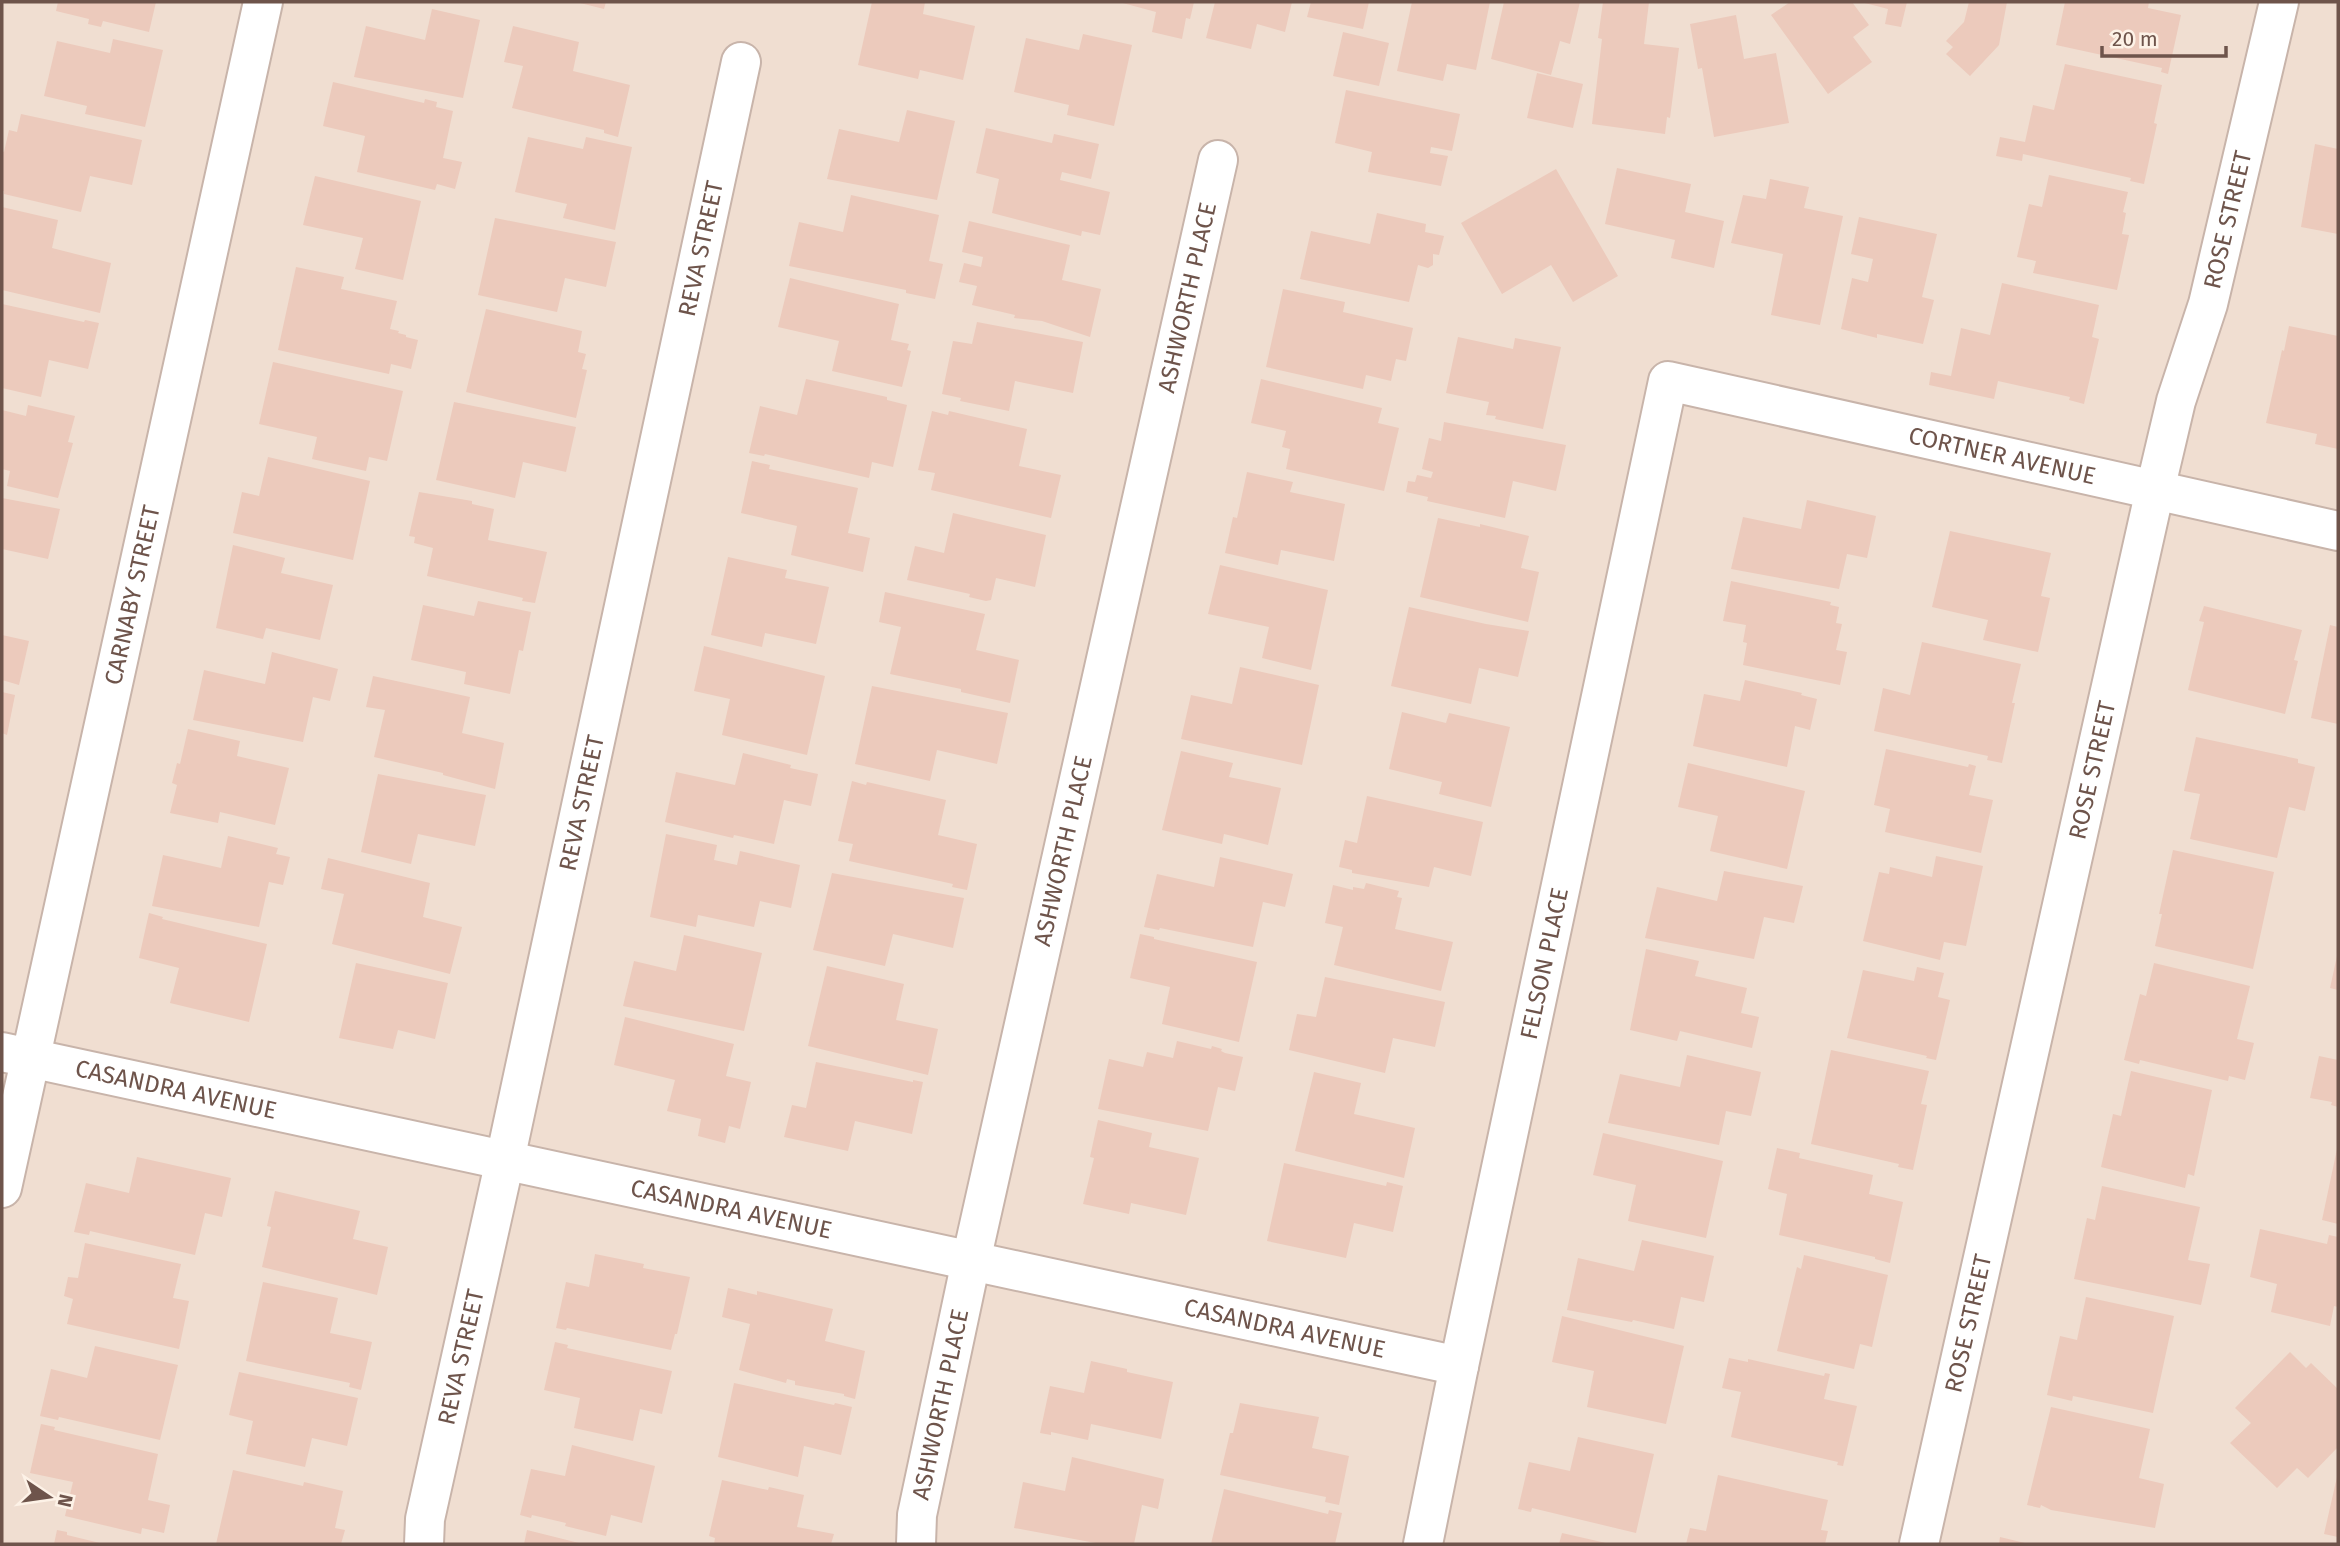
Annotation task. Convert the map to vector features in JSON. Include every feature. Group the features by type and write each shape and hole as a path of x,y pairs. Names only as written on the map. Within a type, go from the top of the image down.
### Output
{"street":[{"name":"CARNABY STREET","path":"2,1188 15,1055 262,2"},
{"name":"ROSE STREET","path":"1919,1544 2154,490 2176,401 2208,304 2279,2"},
{"name":"REVA STREET","path":"424,1544 425,1519 741,62"},
{"name":"ASHWORTH PLACE","path":"916,1544 918,1515 971,1261 1218,160"},
{"name":"CORTNER AVENUE","path":"1668,381 2338,531"},
{"name":"FELSON PLACE","path":"1423,1544 1668,381"},
{"name":"CASANDRA AVENUE","path":"15,1055 1459,1366"}],"shaded area":[{"path":"2,2 2338,2 2338,1544 2,1544"}],"building":[{"path":"58,2 156,2 149,32 103,21 101,27 88,24 89,19 56,11"},
{"path":"576,2 606,2 604,9"},
{"path":"872,2 925,2 923,14 975,26 963,80 920,70 918,79 858,65"},
{"path":"1119,2 1194,2 1190,19 1186,18 1182,39 1152,32 1156,12"},
{"path":"1215,2 1292,2 1285,32 1257,24 1251,49 1206,38"},
{"path":"1311,2 1369,2 1363,29 1307,17"},
{"path":"1412,2 1490,2 1476,70 1447,64 1443,81 1397,71"},
{"path":"1504,2 1580,2 1570,44 1560,41 1551,75 1491,59"},
{"path":"1603,2 1649,2 1644,44 1679,48 1670,118 1667,117 1665,134 1592,124 1602,39 1598,38"},
{"path":"1790,2 1852,2 1869,25 1853,37 1872,62 1828,94 1771,15"},
{"path":"1861,2 1907,2 1901,27 1885,24 1888,9"},
{"path":"1969,2 2007,2 1999,45 1970,76 1946,54 1953,47 1946,41 1964,22"},
{"path":"2065,2 2149,2 2148,8 2181,15 2168,74 2161,72 2162,68 2056,45"},
{"path":"432,9 480,20 463,98 354,77 366,26 425,40"},
{"path":"1736,15 1744,59 1776,53 1789,123 1714,137 1702,68 1698,69 1690,24"},
{"path":"513,26 579,42 573,71 630,85 618,137 604,133 604,130 512,108 523,66 504,62"},
{"path":"1343,32 1389,43 1379,86 1333,76"},
{"path":"1083,34 1132,45 1114,126 1067,115 1069,105 1014,92 1026,38 1079,50"},
{"path":"113,39 163,50 145,127 85,114 87,106 44,96 57,41 110,53"},
{"path":"2065,64 2162,85 2144,184 2130,181 2131,178 2023,154 2022,161 1996,156 2000,137 2025,142 2033,105 2054,110"},
{"path":"1537,73 1583,84 1573,128 1527,118"},
{"path":"333,82 424,103 425,99 437,102 436,107 453,111 443,158 462,162 455,189 437,184 435,190 357,172 365,136 323,126"},
{"path":"1346,90 1460,114 1452,151 1431,147 1430,153 1448,156 1441,186 1368,172 1372,152 1335,143"},
{"path":"907,110 955,121 937,200 827,179 839,129 899,142"},
{"path":"21,114 142,140 132,185 90,176 81,212 4,194 2,151 4,152 9,130 17,132"},
{"path":"986,128 1052,143 1054,134 1099,144 1091,179 1062,172 1060,180 1110,192 1100,235 1082,231 1081,236 992,213 999,179 976,173"},
{"path":"528,137 583,149 586,137 632,147 615,230 563,218 567,204 515,192"},
{"path":"2315,144 2338,149 2338,234 2301,227"},
{"path":"1617,168 1691,184 1685,212 1724,221 1714,268 1671,258 1675,240 1605,224"},
{"path":"1556,169 1618,276 1573,302 1551,265 1502,294 1461,223"},
{"path":"2049,175 2128,192 2123,212 2126,213 2122,234 2129,235 2117,290 2033,273 2036,261 2017,257 2029,204 2042,207"},
{"path":"315,176 421,201 403,280 355,269 363,238 303,225"},
{"path":"1770,179 1809,187 1804,208 1843,216 1820,325 1771,315 1783,254 1731,243 1743,195 1766,199"},
{"path":"851,195 939,215 929,261 943,264 935,299 906,293 906,290 789,266 799,222 843,232"},
{"path":"2,207 58,220 52,248 111,263 100,313 2,290"},
{"path":"1377,213 1426,224 1425,232 1444,236 1439,255 1433,254 1433,265 1428,268 1418,265 1409,302 1300,279 1311,231 1370,244"},
{"path":"1859,217 1937,234 1922,297 1934,300 1923,344 1877,334 1877,338 1841,329 1852,278 1868,282 1873,259 1851,254"},
{"path":"495,218 616,242 606,287 565,278 557,312 478,295"},
{"path":"969,221 1070,245 1062,280 1101,289 1090,337 1042,321 1014,318 1015,315 972,305 977,286 959,282 964,263 981,267 983,257 962,252"},
{"path":"296,267 344,277 341,289 397,301 390,329 418,340 411,369 391,364 389,374 278,350"},
{"path":"790,278 899,304 891,340 909,344 907,350 911,351 902,387 832,371 839,341 778,327"},
{"path":"2002,283 2099,305 2092,337 2099,339 2084,404 2069,400 2070,397 1998,381 1994,399 1929,385 1931,372 1951,376 1961,328 1990,335"},
{"path":"1283,289 1345,302 1343,312 1413,328 1406,361 1396,359 1391,381 1366,375 1363,389 1266,367"},
{"path":"2,304 99,323 88,369 49,360 41,397 2,388"},
{"path":"486,309 582,331 578,352 586,354 582,369 587,370 576,418 466,392"},
{"path":"977,322 1083,342 1073,393 1015,381 1009,411 960,401 961,398 942,394 953,341 972,344"},
{"path":"2289,326 2338,336 2338,449 2315,444 2317,434 2266,423"},
{"path":"1458,337 1513,349 1515,338 1561,347 1543,429 1495,419 1496,416 1486,415 1489,402 1446,393"},
{"path":"273,362 403,391 387,461 369,457 366,471 312,459 317,437 259,424"},
{"path":"806,379 887,397 887,400 907,405 893,467 872,462 869,478 765,454 749,453 760,406 797,415"},
{"path":"1261,379 1382,408 1378,423 1399,428 1384,491 1286,469 1290,449 1282,447 1286,431 1251,423"},
{"path":"454,402 576,427 566,472 523,462 515,498 436,480"},
{"path":"28,405 75,416 68,442 73,443 58,498 7,486 10,471 2,469 2,410 26,416"},
{"path":"932,411 948,415 949,411 1027,429 1019,466 1061,475 1051,518 931,490 935,473 918,470"},
{"path":"1444,422 1566,445 1556,491 1513,481 1505,518 1427,501 1428,497 1406,492 1408,481 1415,482 1417,475 1431,478 1433,472 1422,469 1429,438 1441,441"},
{"path":"268,457 370,481 353,560 233,533 242,492 259,496"},
{"path":"752,461 770,465 769,469 858,488 848,533 870,538 863,572 791,555 797,526 741,513"},
{"path":"1247,472 1293,482 1290,492 1345,504 1334,561 1281,550 1278,565 1225,553 1233,517 1237,518"},
{"path":"419,492 472,501 472,504 494,509 488,540 547,552 535,603 427,576 433,548 414,543 415,537 409,536"},
{"path":"2,498 60,509 48,559 2,549"},
{"path":"1807,500 1876,516 1867,558 1847,554 1839,589 1731,569 1743,517 1801,529"},
{"path":"953,513 1046,535 1035,587 996,578 991,600 986,601 969,597 970,594 907,580 915,546 944,553"},
{"path":"1438,518 1480,527 1480,524 1529,536 1521,568 1539,572 1528,622 1420,597"},
{"path":"1950,531 2051,553 2041,596 2050,598 2038,652 1983,640 1988,620 1932,607"},
{"path":"233,545 285,558 281,573 333,585 320,640 266,628 263,639 216,628"},
{"path":"728,557 787,570 785,578 829,587 816,644 765,633 762,647 711,635"},
{"path":"1220,565 1328,590 1311,670 1262,658 1269,627 1208,614"},
{"path":"1731,581 1831,602 1830,605 1839,607 1836,623 1842,624 1836,650 1847,652 1840,685 1743,665 1747,643 1743,642 1746,625 1723,621"},
{"path":"885,592 985,614 976,650 1019,660 1010,703 890,674 901,627 879,622"},
{"path":"478,601 531,612 523,651 519,650 510,694 464,684 466,672 411,660 423,605 474,616"},
{"path":"2204,606 2302,630 2294,660 2298,661 2285,714 2188,690 2204,622 2199,621"},
{"path":"1409,607 1529,631 1518,677 1479,668 1471,704 1391,686"},
{"path":"2330,625 2338,627 2338,724 2311,718"},
{"path":"2,635 29,641 19,685 2,680"},
{"path":"1922,642 2021,664 2002,763 1987,760 1988,756 1874,731 1883,688 1910,695"},
{"path":"704,646 825,676 807,755 722,735 730,699 694,691"},
{"path":"272,652 338,669 330,701 313,697 303,742 193,720 204,670 265,684"},
{"path":"1240,667 1319,685 1302,765 1181,739 1191,695 1232,704"},
{"path":"373,676 470,697 462,733 504,743 495,789 443,773 374,757 385,710 366,707"},
{"path":"1745,680 1817,699 1810,730 1795,726 1787,767 1693,746 1704,694 1740,701"},
{"path":"872,686 1008,713 997,764 937,750 930,781 855,764"},
{"path":"2,692 15,695 7,735 2,733"},
{"path":"1402,712 1446,723 1449,713 1510,727 1491,807 1439,794 1442,782 1389,769"},
{"path":"188,729 240,741 237,756 289,768 275,825 220,812 218,823 170,813 177,785 172,783 177,763 180,764"},
{"path":"2196,737 2298,759 2298,763 2315,767 2305,811 2289,807 2277,858 2190,839 2200,794 2184,791"},
{"path":"1886,749 1968,767 1969,764 1976,766 1969,795 1993,800 1981,853 1885,832 1890,809 1874,805"},
{"path":"1181,751 1233,763 1229,777 1281,788 1268,845 1224,834 1222,844 1162,830"},
{"path":"743,753 818,774 811,806 784,800 774,844 734,835 733,838 665,822 676,772 735,785"},
{"path":"1688,763 1805,791 1787,869 1710,851 1718,816 1678,807"},
{"path":"378,774 486,795 475,846 418,834 411,864 361,852"},
{"path":"852,781 946,800 938,835 977,844 967,890 952,887 953,884 849,861 853,844 838,841"},
{"path":"1367,796 1483,822 1471,876 1434,867 1429,887 1352,873 1352,870 1339,867 1345,840 1357,843"},
{"path":"666,834 717,845 714,860 737,865 740,851 800,865 791,908 760,901 754,927 698,915 696,927 650,917"},
{"path":"228,836 278,848 276,854 290,857 283,885 269,882 259,927 152,906 163,855 221,868"},
{"path":"2173,850 2274,872 2253,969 2155,946"},
{"path":"1936,856 1983,866 1966,946 1944,942 1940,960 1863,941 1879,872 1889,874 1890,867 1932,877"},
{"path":"1220,857 1293,874 1285,907 1263,902 1253,947 1144,927 1157,874 1214,887"},
{"path":"328,858 430,883 423,917 462,927 450,974 332,944 344,894 321,889"},
{"path":"1724,871 1803,886 1794,923 1764,917 1754,959 1645,938 1657,887 1717,901"},
{"path":"832,873 964,898 953,948 893,934 885,966 813,950"},
{"path":"1366,883 1399,891 1397,897 1402,898 1395,929 1453,942 1441,991 1334,965 1343,927 1325,923 1333,885 1353,890 1353,887 1364,889"},
{"path":"149,913 163,917 162,919 267,944 249,1022 170,1003 179,968 139,958"},
{"path":"1140,934 1257,962 1239,1042 1162,1024 1170,987 1130,978"},
{"path":"684,935 762,953 744,1031 623,1006 634,961 676,971"},
{"path":"1646,949 1699,961 1695,976 1747,988 1741,1013 1759,1017 1752,1048 1680,1031 1677,1041 1630,1030"},
{"path":"2338,956 2338,990 2330,988"},
{"path":"356,963 448,983 435,1039 398,1030 393,1049 339,1038"},
{"path":"2154,963 2250,986 2237,1039 2254,1043 2245,1080 2229,1076 2228,1081 2140,1060 2139,1064 2124,1060 2140,994 2146,996"},
{"path":"827,966 904,984 896,1020 938,1029 928,1075 808,1046"},
{"path":"1917,967 1944,973 1938,997 1950,1000 1936,1060 1847,1038 1863,970 1914,981"},
{"path":"1325,977 1445,1002 1435,1047 1393,1038 1385,1073 1289,1050 1297,1014 1316,1017"},
{"path":"625,1017 734,1044 726,1076 751,1082 740,1129 729,1126 725,1143 698,1136 701,1119 667,1111 675,1080 614,1065"},
{"path":"1177,1041 1211,1049 1212,1046 1225,1053 1243,1057 1235,1091 1218,1087 1208,1131 1098,1109 1109,1059 1143,1067 1147,1052 1173,1058"},
{"path":"1831,1050 1929,1071 1921,1104 1927,1105 1913,1170 1898,1167 1899,1164 1811,1144"},
{"path":"1687,1055 1761,1072 1751,1116 1726,1111 1719,1145 1608,1123 1620,1074 1680,1087"},
{"path":"2319,1056 2338,1060 2338,1107 2331,1105 2332,1102 2310,1098"},
{"path":"816,1062 923,1082 912,1134 855,1121 848,1151 784,1137 792,1105 806,1108"},
{"path":"2131,1071 2212,1090 2194,1176 2188,1174 2185,1188 2101,1167 2113,1114 2121,1116"},
{"path":"1314,1072 1361,1083 1354,1114 1415,1128 1404,1178 1295,1151"},
{"path":"1098,1120 1152,1133 1149,1147 1199,1158 1186,1215 1131,1203 1129,1214 1083,1204 1094,1158 1090,1157"},
{"path":"1603,1133 1723,1161 1706,1238 1628,1221 1636,1185 1593,1175"},
{"path":"1777,1148 1800,1153 1799,1158 1873,1175 1869,1194 1903,1202 1890,1263 1875,1257 1779,1235 1787,1194 1768,1189"},
{"path":"2338,1149 2338,1224 2322,1220"},
{"path":"137,1157 231,1178 222,1217 205,1213 195,1255 90,1231 89,1235 74,1232 86,1183 129,1193"},
{"path":"1284,1163 1386,1186 1387,1182 1403,1186 1393,1232 1354,1223 1346,1258 1267,1241"},
{"path":"2102,1186 2200,1207 2188,1260 2210,1264 2201,1305 2074,1279 2087,1218 2095,1220"},
{"path":"275,1191 360,1211 353,1239 388,1247 377,1295 262,1267 271,1227 267,1226"},
{"path":"2260,1229 2327,1244 2329,1235 2338,1237 2338,1307 2334,1306 2330,1326 2271,1312 2277,1284 2250,1277"},
{"path":"1642,1240 1714,1256 1704,1302 1681,1297 1674,1329 1567,1310 1578,1258 1634,1271"},
{"path":"85,1243 181,1264 173,1298 189,1301 179,1349 67,1324 73,1299 64,1296 68,1277 78,1278"},
{"path":"595,1254 644,1264 643,1268 690,1277 671,1350 556,1328 566,1282 589,1287"},
{"path":"1804,1255 1888,1275 1872,1347 1860,1344 1854,1369 1777,1351 1797,1267 1801,1269"},
{"path":"263,1282 338,1298 330,1333 372,1342 361,1390 349,1387 350,1383 246,1361"},
{"path":"728,1288 757,1295 757,1291 833,1309 825,1341 865,1351 855,1399 844,1394 795,1385 795,1381 787,1379 786,1383 739,1370 750,1324 722,1317"},
{"path":"2086,1297 2174,1316 2153,1413 2073,1396 2072,1401 2047,1395 2060,1336 2077,1340"},
{"path":"1562,1316 1684,1346 1666,1424 1587,1407 1594,1371 1552,1362"},
{"path":"555,1342 568,1345 567,1348 672,1371 662,1414 640,1409 633,1441 574,1428 580,1398 544,1390"},
{"path":"95,1346 178,1365 160,1440 59,1417 58,1420 40,1416 51,1369 87,1378"},
{"path":"2290,1352 2306,1368 2311,1363 2338,1389 2338,1447 2308,1478 2297,1468 2277,1488 2230,1443 2251,1423 2235,1408"},
{"path":"1729,1358 1748,1362 1748,1359 1824,1376 1825,1373 1830,1374 1824,1399 1857,1406 1843,1466 1837,1465 1838,1462 1731,1437 1741,1392 1722,1388"},
{"path":"1091,1361 1173,1382 1161,1439 1091,1424 1088,1440 1051,1432 1051,1435 1040,1433 1050,1386 1084,1393"},
{"path":"239,1372 358,1398 347,1446 312,1438 305,1467 246,1454 253,1421 229,1415"},
{"path":"734,1383 852,1407 841,1455 804,1446 798,1477 718,1457"},
{"path":"1240,1403 1319,1417 1312,1448 1349,1456 1339,1505 1325,1502 1326,1497 1220,1475"},
{"path":"2051,1407 2150,1429 2139,1478 2164,1484 2155,1528 2051,1510 2041,1505 2040,1508 2027,1505"},
{"path":"41,1424 55,1427 54,1430 158,1454 148,1500 170,1505 164,1533 142,1528 141,1534 65,1516 73,1482 30,1473"},
{"path":"1578,1437 1654,1454 1636,1533 1532,1508 1531,1512 1518,1509 1529,1462 1570,1471"},
{"path":"572,1445 655,1466 642,1523 611,1515 606,1536 565,1526 566,1523 520,1515 531,1469 565,1476"},
{"path":"1072,1457 1164,1479 1158,1509 1142,1505 1134,1544 1101,1544 1014,1528 1023,1482 1065,1491"},
{"path":"233,1470 303,1486 304,1482 343,1491 335,1528 345,1530 341,1544 216,1544"},
{"path":"1718,1475 1828,1500 1821,1530 1828,1531 1825,1544 1686,1544 1690,1528 1706,1531"},
{"path":"2338,1477 2338,1537 2324,1534"},
{"path":"722,1480 804,1495 797,1527 834,1534 831,1544 714,1544 715,1538 709,1536"},
{"path":"1224,1489 1328,1514 1329,1510 1342,1513 1335,1544 1211,1544"},
{"path":"57,1530 67,1532 67,1535 104,1544 54,1544"},
{"path":"527,1530 579,1543 579,1544 524,1544"},
{"path":"1562,1533 1606,1543 1606,1544 1559,1544"},
{"path":"2000,1537 2025,1543 2025,1544 1999,1544"}]}
